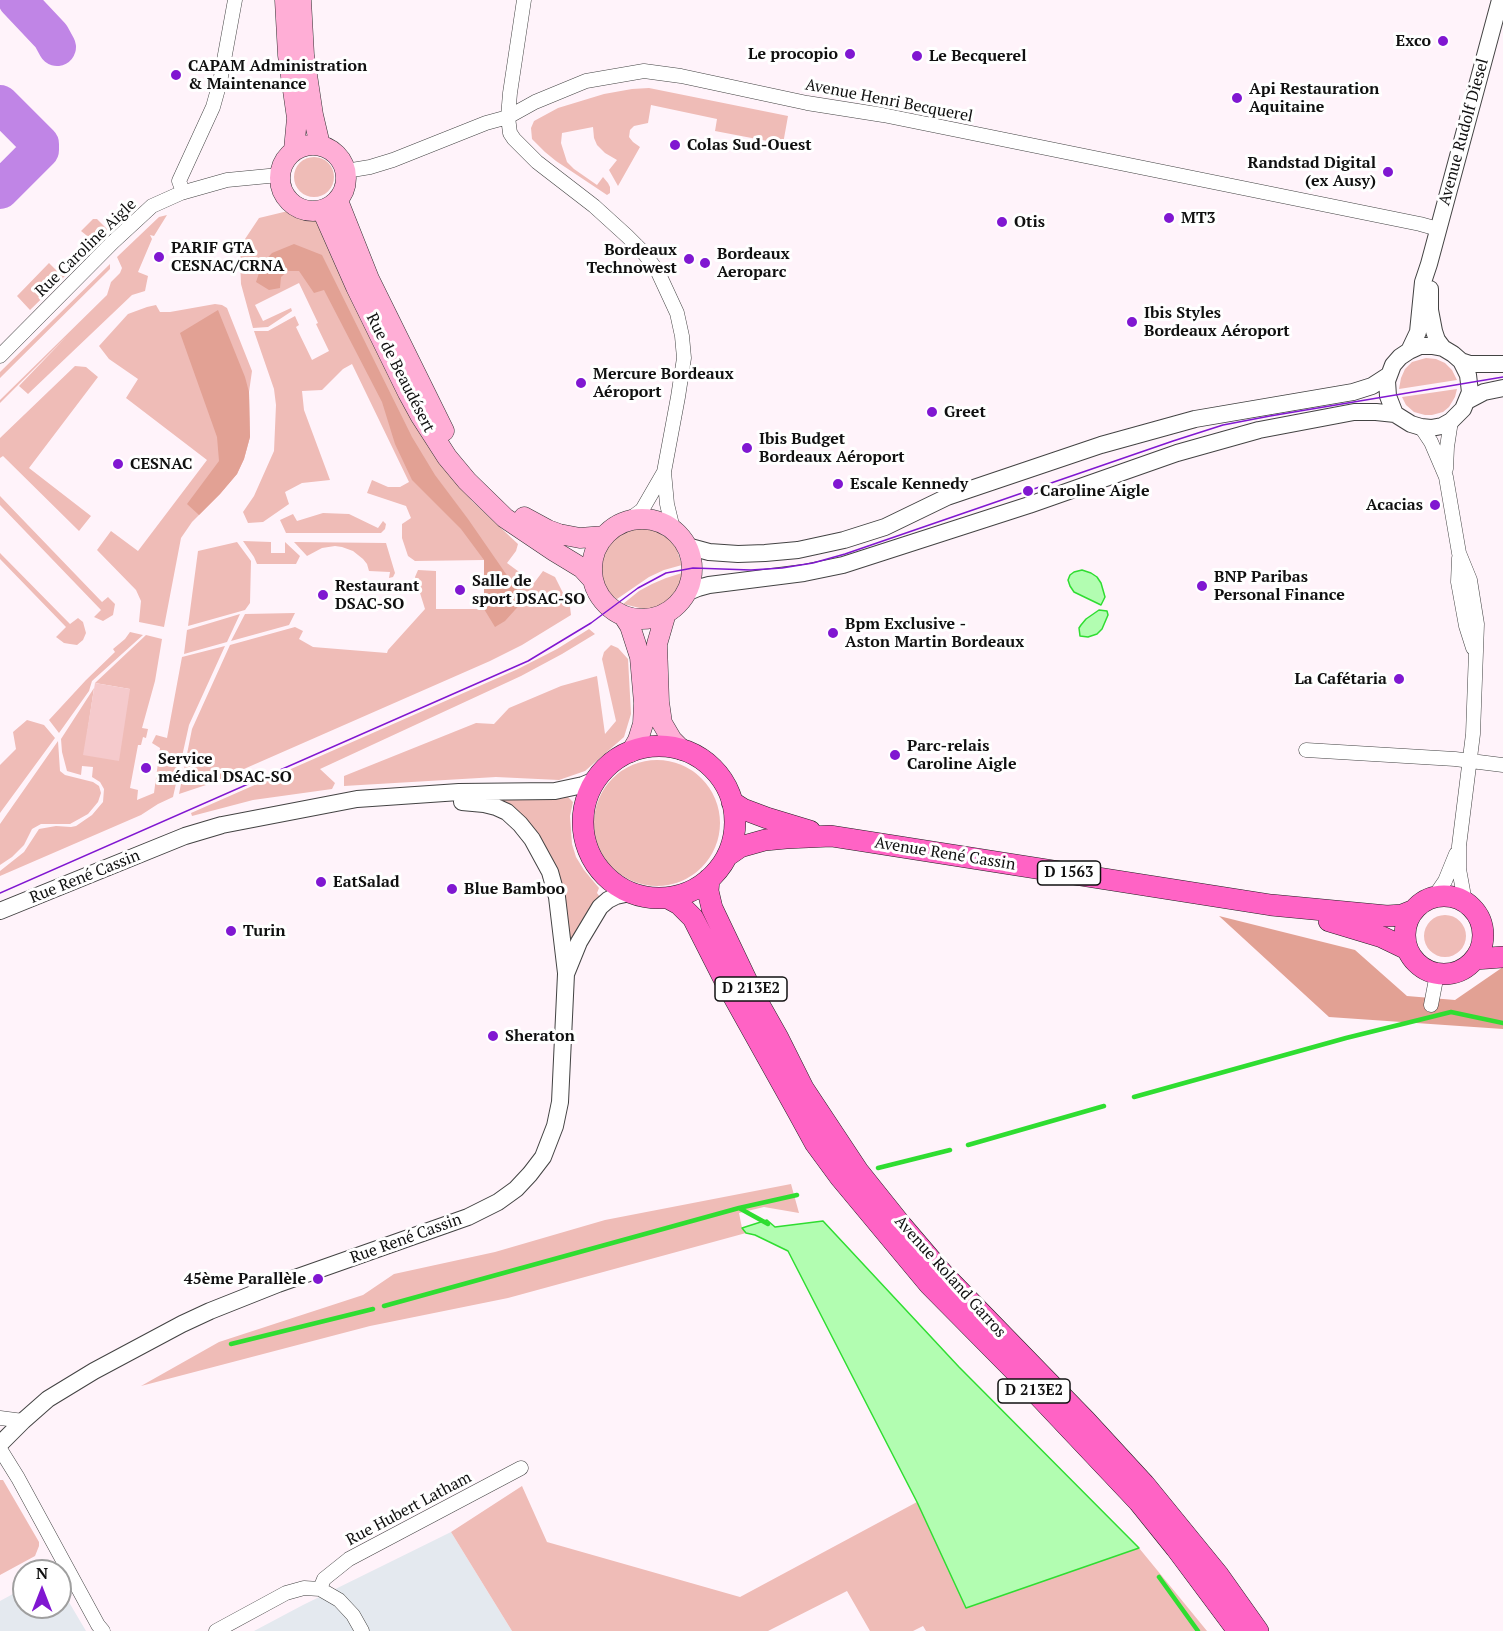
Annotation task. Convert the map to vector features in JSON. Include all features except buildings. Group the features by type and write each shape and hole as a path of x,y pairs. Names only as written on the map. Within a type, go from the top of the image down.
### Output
{"main road":[{"path":"285,0 288,55 297,118 294,150"},
{"path":"301,0 304,55 320,145"},
{"path":"306,145 320,145 332,150 341,159 346,171 345,187 330,206 309,212 297,208 286,200 280,188 279,175 286,157 294,150 306,145"},
{"name":"Rue de Beaudésert","path":"330,206 369,279 444,432 469,468 492,492 528,520 559,534 580,538 604,536"},
{"name":"Rue de Beaudésert","path":"330,206 356,287 420,416 447,457 467,482 505,518 582,568 593,580"},
{"path":"643,518 659,521 681,537 691,557 693,568 686,593 677,605 666,613 652,618 637,619 610,608 599,595 593,580 592,565 596,549 604,536 614,527 627,521 643,518"},
{"path":"666,613 657,644 659,702 662,723 672,740 682,750"},
{"path":"623,615 630,626 640,657 644,703 643,724 631,752"},
{"path":"656,746 682,750 699,758 714,770 725,785 732,802 735,820 733,838 727,856 709,879 690,892 668,898 649,898 630,893 611,882 595,865 585,845 582,822 585,800 595,780 617,759 631,752 656,746"},
{"name":"D 1563","path":"732,802 743,809 787,825 831,836"},
{"name":"Avenue René Cassin","path":"727,856 740,847 765,840 831,836 1271,905 1387,916 1402,915 1413,911"},
{"name":"Avenue Roland Garros","path":"709,879 708,891 712,908 752,992 778,1038 802,1088 844,1153 943,1274 1086,1420 1144,1484 1208,1561 1258,1631"},
{"path":"1434,897 1455,897 1465,902 1477,913 1484,934 1482,947 1476,959 1468,967 1458,972 1437,974 1427,971 1412,958 1407,949 1404,936 1406,923 1419,905 1434,897"},
{"name":"Avenue Roland Garros","path":"668,898 679,904 693,918 726,983 815,1143 840,1177 929,1284 1028,1384 1139,1502 1197,1574 1238,1631"},
{"name":"Avenue René Cassin","path":"1271,905 1382,937 1407,949"},
{"path":"1481,921 1503,932"},
{"path":"1476,959 1503,957"}],"street":[{"path":"183,192 179,181 213,107 220,82 235,0"},
{"path":"524,0 510,93 508,117 510,133 537,162 594,206 644,253 658,272 677,313 682,336 684,357 663,472 642,510 627,521"},
{"name":"Avenue Rudolf Diesel","path":"1408,351 1418,332 1420,292 1500,0"},
{"name":"Avenue Henri Becquerel","path":"346,171 393,160 486,123 508,117 535,102 586,81 644,71 807,103 883,115 1438,229"},
{"name":"Rue Caroline Aigle","path":"0,356 152,206 183,192 227,180 279,175"},
{"name":"Avenue Rudolf Diesel","path":"1429,264 1430,310 1437,340 1443,348"},
{"path":"686,593 709,585 804,573 843,565 1040,501 1177,453 1249,432 1354,412 1376,411 1395,414 1421,427 1442,426 1463,409 1467,401 1470,383 1461,362 1443,348 1432,346 1420,346 1400,357 1393,365 1387,388 1395,414"},
{"path":"1461,362 1481,365 1503,364"},
{"path":"687,546 709,552 765,553 798,550 844,540 885,527 947,498 1101,445 1195,419 1353,392 1372,386 1389,375"},
{"path":"1467,401 1484,392 1503,388"},
{"path":"1451,421 1446,477 1459,553 1458,582 1466,626 1476,655 1473,734 1459,846 1460,880 1465,902"},
{"path":"1421,427 1431,442 1446,477"},
{"path":"663,472 673,529"},
{"path":"1306,750 1503,765"},
{"name":"Rue René Cassin","path":"0,911 195,833 248,819 357,799 459,792 555,791 595,780"},
{"path":"297,811 359,810 460,802 484,804 507,812 532,839 550,872 560,915 566,974"},
{"path":"1434,897 1445,881 1459,846"},
{"name":"Rue René Cassin","path":"0,1444 22,1420 48,1399 94,1371 182,1324 278,1284 468,1217 516,1190 543,1157 555,1126 560,1102 566,974 579,942 600,907 616,896 630,893"},
{"path":"0,918 35,898"},
{"path":"1431,1005 1437,974"},
{"path":"758,1041 835,1149 844,1153"},
{"path":"0,1418 22,1420"},
{"path":"0,1449 103,1631"},
{"name":"Rue Hubert Latham","path":"320,1589 324,1579 349,1559 521,1468"},
{"path":"216,1631 286,1593 304,1588 320,1589 339,1600 353,1615 362,1631"}],"shaded area":[{"path":"649,88 788,116 783,144 715,131 717,119 651,105 648,123 634,126 630,130 629,137 640,147 618,186 609,170 617,160 597,145 593,127 562,133 561,143 567,162 597,185 603,177 610,187 610,193 607,195 556,161 532,139 531,128 534,121 558,108 604,94"},
{"path":"314,157 322,158 328,163 333,169 333,185 328,191 322,196 314,197 306,196 300,191 295,185 294,177 295,169 300,163 306,158"},
{"path":"288,211 304,214 317,222 452,476 472,501 518,544 507,563 534,583 543,571 555,577 570,607 571,615 522,645 490,661 212,783 179,794 192,729 230,645 295,627 303,631 299,639 313,647 387,653 425,609 415,577 418,570 436,571 436,609 484,609 484,560 415,561 408,556 402,538 402,524 411,518 406,506 367,493 372,480 388,487 400,487 409,482 352,364 343,369 322,390 302,391 304,410 330,480 302,483 285,492 289,504 263,522 248,523 243,512 254,496 274,451 276,405 274,389 254,331 268,331 295,316 299,325 296,327 312,360 329,351 299,283 255,305 263,321 291,308 292,311 268,327 253,328 241,284 240,259 243,242 259,218"},
{"path":"167,215 154,236 150,235 152,239 138,272 148,276 145,291 132,295 28,394 19,386 67,336 0,403 0,400 107,295 111,282 122,268 117,257 159,217"},
{"path":"93,219 97,219 110,232 30,310 17,296 49,263 61,275 96,241 81,231"},
{"path":"294,244 322,255 412,437 435,475 524,600 505,621 495,627 484,609 484,560 461,529 412,480 395,444 382,402 324,290 314,293 299,271 288,271 281,277 280,288 269,290 256,282 262,264 272,253"},
{"path":"110,264 110,269 0,378 0,372"},
{"path":"215,304 227,308 252,371 249,392 250,437 237,474 192,522 181,538 164,627 139,622 141,601 136,590 97,550 111,531 138,551 207,460 126,398 138,379 109,359 99,346 128,314 147,307 156,305 160,312 170,312"},
{"path":"218,310 249,392 250,437 237,474 199,515 187,504 219,461 217,437 180,333"},
{"path":"1426,358 1445,363 1457,380 1399,389 1405,369 1412,362"},
{"path":"75,366 86,367 98,377 29,468 91,516 79,531 3,456 0,458 0,438"},
{"path":"1457,389 1449,407 1443,412 1432,415 1414,412 1406,405 1402,397"},
{"path":"0,496 102,602 108,597 115,604 113,615 103,621 94,617 101,610 0,505"},
{"path":"323,513 349,514 378,528 383,521 386,524 385,529 381,533 286,533 280,520 293,514 297,521"},
{"path":"642,528 652,529 669,539 676,547 682,565 649,577 617,599 605,587 601,568 603,557 614,539 622,533"},
{"path":"243,541 271,542 271,553 285,553 285,542 300,556 296,564 257,564"},
{"path":"237,542 251,561 250,603 245,610 188,626 198,551"},
{"path":"294,542 386,543 395,573 389,578 390,572 369,571 363,559 353,551 342,547 322,548 307,556"},
{"path":"0,553 70,624 78,618 83,622 86,633 83,640 77,645 64,643 56,637 66,627 0,559"},
{"path":"1082,570 1097,577 1101,583 1105,597 1101,605 1074,592 1070,586 1068,580 1070,575"},
{"path":"682,573 681,584 662,605 644,609 623,604 652,584"},
{"path":"1099,610 1107,611 1108,615 1102,629 1097,634 1088,637 1080,636 1081,625"},
{"path":"295,613 289,625 231,641 245,614"},
{"path":"240,614 227,642 184,654 187,630"},
{"path":"589,629 595,634 521,676 320,769 335,783 332,789 253,800 192,816 191,813 518,669"},
{"path":"130,632 143,635 92,681 89,691 59,733 49,720 115,652 113,649"},
{"path":"146,635 162,639 155,681 142,728 148,729 146,738 143,737 141,745 138,745 130,788 138,790 137,800 154,793 160,748 152,743 156,735 167,738 182,657 225,646 189,725 173,797 141,815 0,876 0,871 24,852 39,829 76,826 92,815 103,802 104,789 100,782 92,777 93,767 82,766 81,775 67,771 61,739 94,688 84,755 130,689 95,683"},
{"path":"611,645 618,648 628,659 631,714 624,737 585,771 559,780 496,777 344,786 344,776 476,723 494,724 509,708 561,686 597,676 605,734 616,721 602,659 604,652"},
{"path":"95,683 130,689 119,761 83,755"},
{"path":"27,720 44,725 55,738 0,813 0,765 16,749 13,732"},
{"path":"58,741 60,771 65,775 93,782 99,786 101,793 98,802 88,814 70,824 41,824 32,829 24,845 0,865 0,824"},
{"path":"657,760 681,764 702,778 716,799 720,823 716,847 702,868 681,882 657,886 633,882 612,868 598,847 594,823 598,799 612,778 633,764"},
{"path":"568,797 573,802 570,816 572,844 576,857 599,888 597,893 600,897 571,939 567,938 550,862 482,799 525,800"},
{"path":"1445,915 1460,921 1466,936 1460,951 1445,957 1430,951 1424,936 1430,921"},
{"path":"1219,916 1355,950 1407,996 1455,1000 1503,967 1503,1029 1329,1017"},
{"path":"791,1184 799,1213 764,1207 739,1213 742,1228 746,1233 508,1298 370,1326 141,1386 219,1342 363,1295 394,1274 495,1252 605,1220"},
{"path":"767,1220 775,1227 823,1221 959,1367 1139,1548 966,1608 917,1502 788,1251 746,1233 742,1228"},
{"path":"0,1480 3,1480 39,1542 39,1546 35,1556 29,1559 12,1559 12,1568 0,1575"},
{"path":"522,1486 547,1542 740,1597 917,1502 966,1608 1139,1548 1207,1631 926,1631 923,1626 913,1631 870,1631 847,1591 768,1631 512,1631 451,1532"},
{"path":"451,1532 512,1631 254,1631 303,1605"},
{"path":"12,1594 12,1619 72,1619 72,1607 86,1631 0,1631 0,1601"}],"waterway":[{"path":"1134,1097 1346,1038 1451,1012 1503,1023"},
{"path":"968,1145 1104,1106"},
{"path":"878,1168 950,1150"},
{"path":"384,1306 739,1208 797,1195"},
{"path":"739,1208 768,1224"},
{"path":"231,1344 373,1309"},
{"path":"1159,1577 1198,1631"}],"taxiway":[{"path":"17,0 51,36 57,47"},
{"path":"0,104 40,144 40,150 0,190"}],"tram line":[{"path":"0,893 528,661 591,623 638,588 666,573 693,568 751,570 813,563 1223,425 1503,377"}],"place":[{"name":"Exco","path":"1443,41"},
{"name":"Le procopio","path":"850,54"},
{"name":"Le Becquerel","path":"917,56"},
{"name":"CAPAM Administration & Maintenance","path":"176,75"},
{"name":"Api Restauration Aquitaine","path":"1237,98"},
{"name":"Colas Sud-Ouest","path":"675,145"},
{"name":"Randstad Digital (ex Ausy)","path":"1388,172"},
{"name":"MT3","path":"1169,218"},
{"name":"Otis","path":"1002,222"},
{"name":"PARIF GTA CESNAC/CRNA","path":"159,257"},
{"name":"Bordeaux Technowest","path":"689,259"},
{"name":"Bordeaux Aeroparc","path":"705,263"},
{"name":"Ibis Styles Bordeaux Aéroport","path":"1132,322"},
{"name":"Mercure Bordeaux Aéroport","path":"581,383"},
{"name":"Greet","path":"932,412"},
{"name":"Ibis Budget Bordeaux Aéroport","path":"747,448"},
{"name":"CESNAC","path":"118,464"},
{"name":"Escale Kennedy","path":"838,484"},
{"name":"Caroline Aigle","path":"1028,491"},
{"name":"Acacias","path":"1435,505"},
{"name":"BNP Paribas Personal Finance","path":"1202,586"},
{"name":"Salle de sport DSAC-SO","path":"460,590"},
{"name":"Restaurant DSAC-SO","path":"323,595"},
{"name":"Bpm Exclusive - Aston Martin Bordeaux","path":"833,633"},
{"name":"La Cafétaria","path":"1399,679"},
{"name":"Parc-relais Caroline Aigle","path":"895,755"},
{"name":"Service médical DSAC-SO","path":"146,768"},
{"name":"EatSalad","path":"321,882"},
{"name":"Blue Bamboo","path":"452,889"},
{"name":"Turin","path":"231,931"},
{"name":"Sheraton","path":"493,1036"},
{"name":"45ème Parallèle","path":"318,1279"}]}
